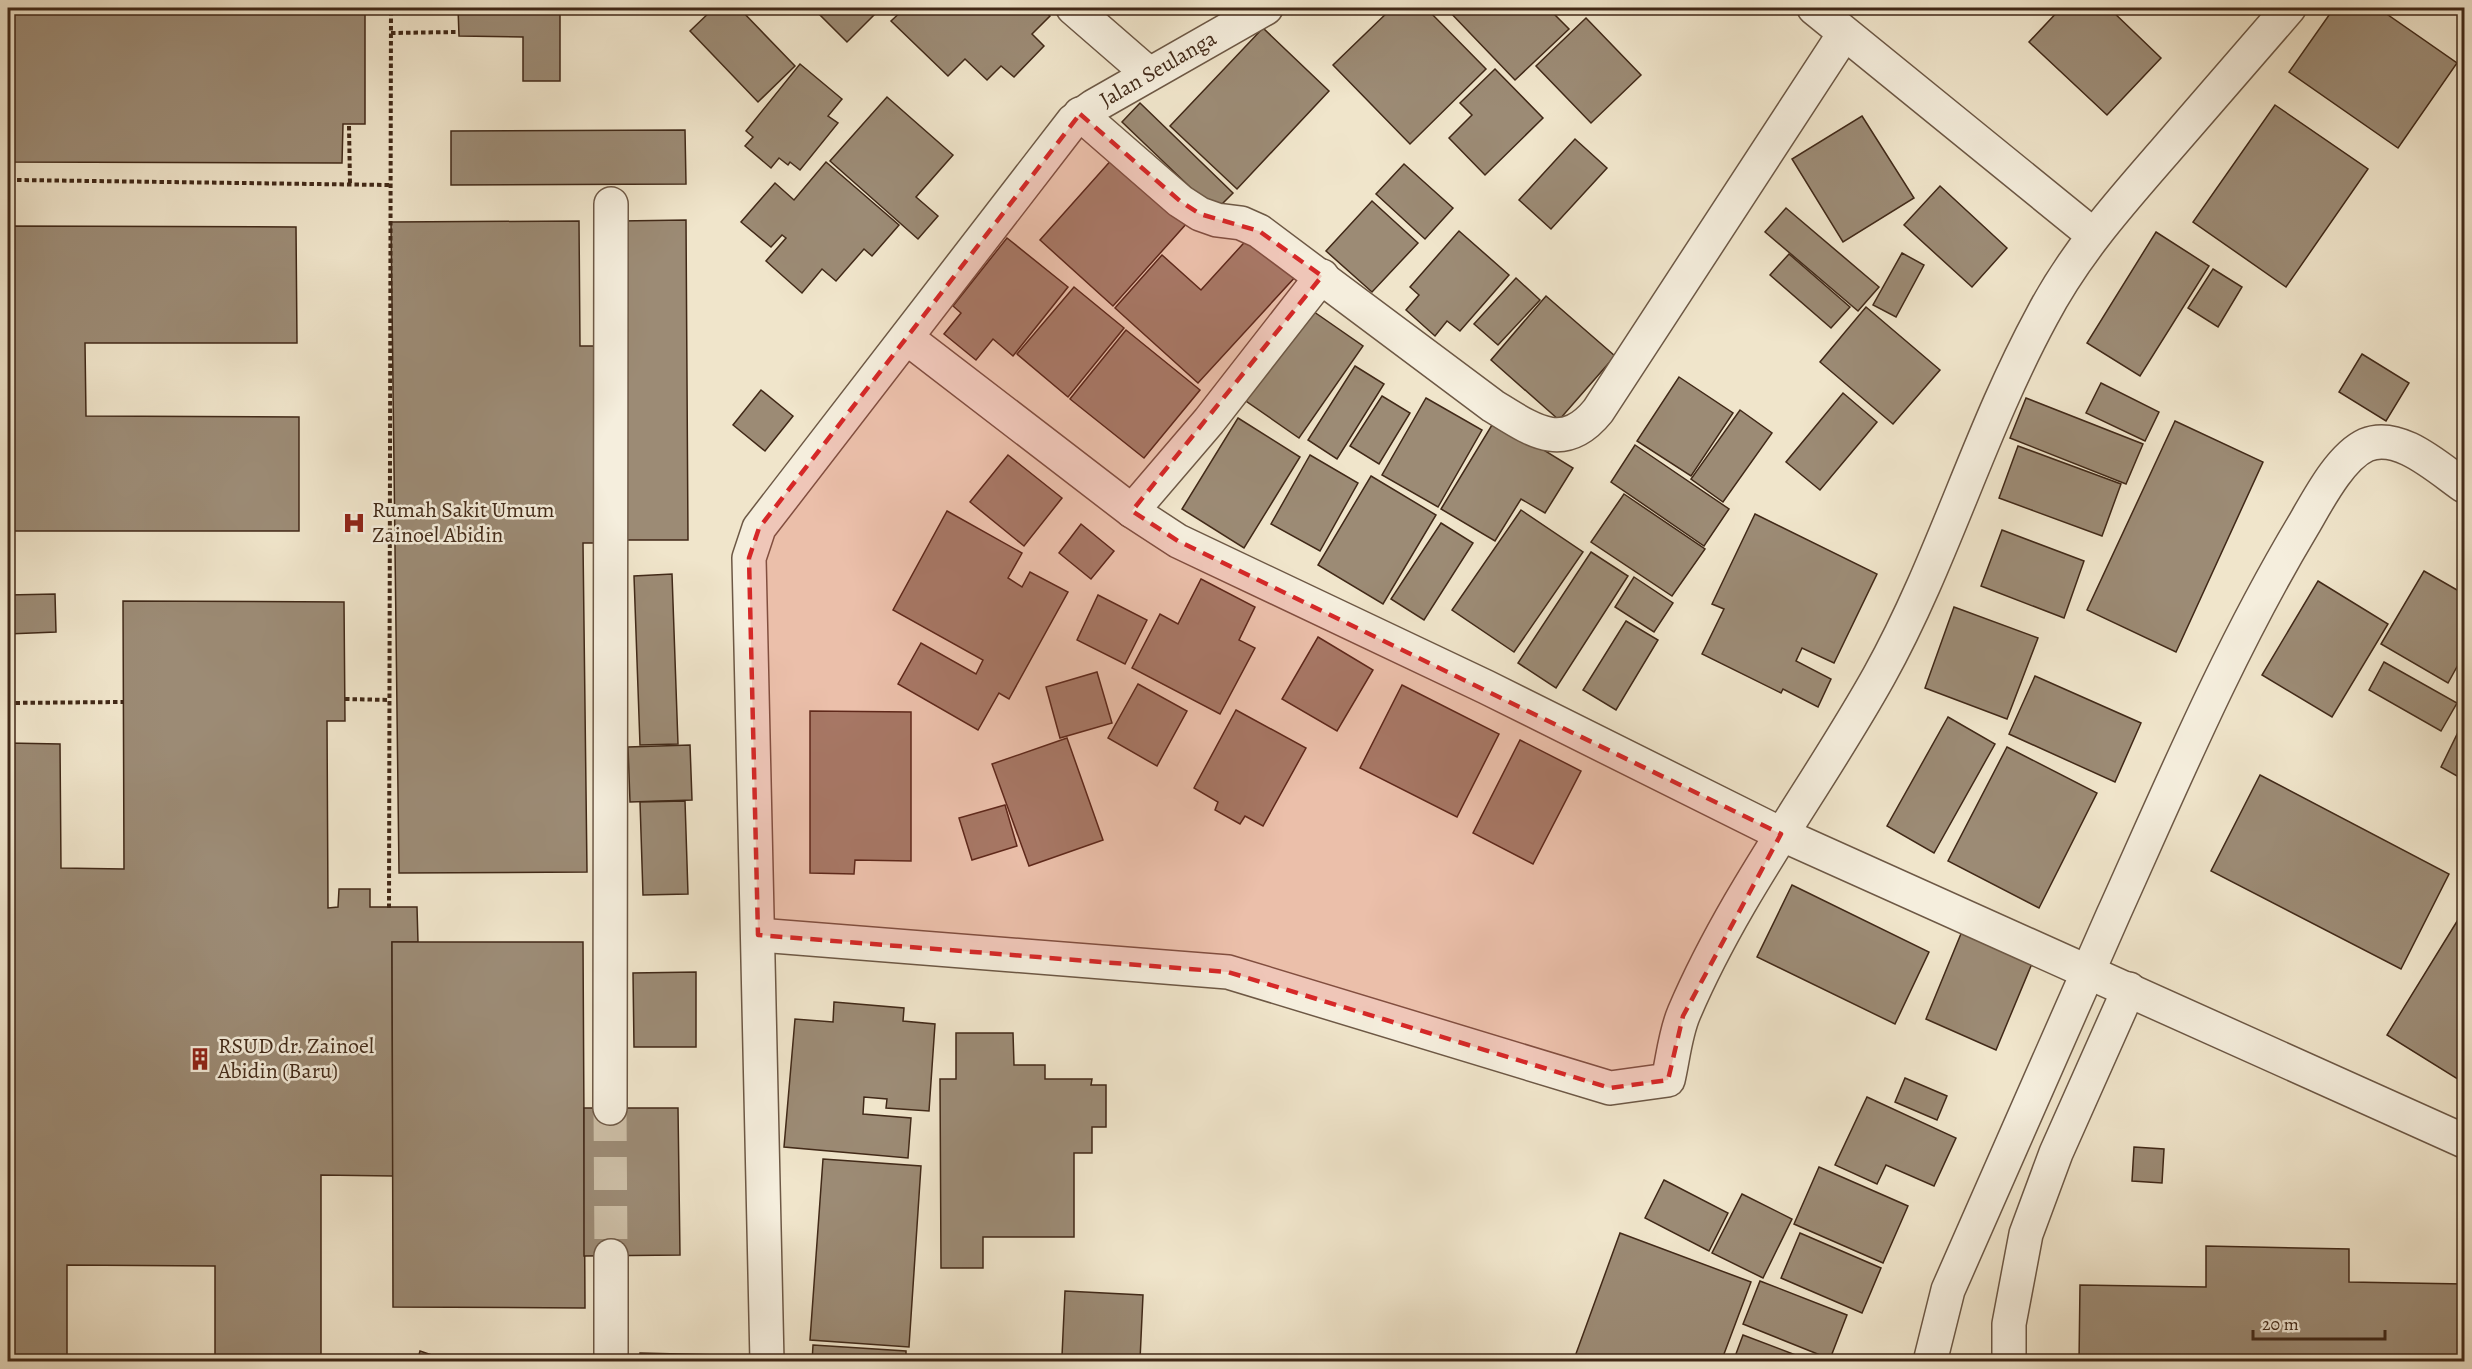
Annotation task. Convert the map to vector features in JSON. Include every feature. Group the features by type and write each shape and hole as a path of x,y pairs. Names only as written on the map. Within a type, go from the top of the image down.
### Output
{"street":[{"path":"1073,8 1149,74"},
{"name":"Jalan Seulanga","path":"1080,114 1266,8"},
{"path":"1814,8 2092,234"},
{"path":"758,935 1228,972 1610,1088 1668,1080 1683,1016 1735,912 1781,834 1842,742 1891,655 1924,585 1972,464 2042,315 2092,234 2289,8"},
{"path":"767,1362 749,558 759,528 778,501 908,338 988,229 1080,114 1180,201 1200,214 1217,220 1241,223 1259,231 1493,406 1529,428 1555,436 1572,434 1585,426 1598,411 1844,34"},
{"path":"610,1108 611,204"},
{"path":"1132,511 1209,421 1322,276"},
{"path":"908,338 1132,511 1178,541 1486,687 1781,834 2464,1141"},
{"path":"1930,1362 1948,1290 2216,685 2276,572 2328,485 2355,451 2382,441 2399,445 2419,455 2464,486"},
{"path":"2009,1362 2009,1324 2026,1234 2056,1153 2129,989"},
{"path":"610,1256 611,1362"}],"path":[{"path":"389,908 391,8"},
{"path":"391,33 458,32"},
{"path":"349,126 350,184"},
{"path":"17,180 389,185"},
{"path":"345,699 389,700"},
{"path":"8,703 123,702"}],"highlighted area":[{"path":"1080,114 1180,201 1200,214 1259,231 1322,276 1132,511 1178,541 1781,834 1683,1016 1668,1080 1610,1088 1228,972 758,935 749,558 759,528"}],"building":[{"path":"8,8 365,8 365,124 343,124 342,163 8,162"},
{"path":"458,8 560,8 560,81 523,81 523,37 459,36"},
{"path":"714,8 739,8 795,66 758,102 690,31"},
{"path":"818,8 881,8 847,42 815,10"},
{"path":"905,8 1040,8 1050,16 1032,34 1044,46 1014,77 1001,66 987,80 965,59 948,76 891,21"},
{"path":"1392,8 1426,8 1486,69 1410,144 1333,65"},
{"path":"1446,8 1548,8 1569,29 1515,80"},
{"path":"2061,8 2109,8 2161,58 2107,115 2029,42"},
{"path":"2334,8 2378,8 2457,63 2398,148 2289,72"},
{"path":"1586,18 1641,75 1591,123 1536,66"},
{"path":"1263,28 1329,91 1237,189 1170,126"},
{"path":"800,64 842,99 828,116 838,123 800,170 790,162 788,165 779,158 771,168 745,146 753,137 746,131"},
{"path":"1495,69 1543,118 1485,175 1449,138 1472,115 1460,103"},
{"path":"887,97 953,155 916,197 938,216 918,239 830,161"},
{"path":"1140,103 1233,193 1215,211 1122,122"},
{"path":"2275,105 2368,169 2286,287 2193,222"},
{"path":"1862,116 1914,198 1843,242 1792,159"},
{"path":"685,130 686,184 451,185 451,131"},
{"path":"1575,139 1607,168 1551,229 1519,200"},
{"path":"1114,157 1187,223 1113,306 1040,240"},
{"path":"8,162 10,162 10,226 8,226"},
{"path":"826,162 899,225 872,256 864,249 836,281 822,269 802,293 766,261 786,238 782,235 771,247 741,222 775,183 794,200"},
{"path":"1404,164 1453,208 1425,239 1376,194"},
{"path":"1940,186 2007,248 1972,287 1904,225"},
{"path":"1372,201 1418,243 1372,292 1326,251"},
{"path":"1786,208 1879,287 1858,311 1765,232"},
{"path":"686,220 688,540 621,540 620,221"},
{"path":"579,221 580,346 596,346 598,543 583,543 587,872 399,873 391,222"},
{"path":"8,226 296,227 297,343 85,343 86,416 299,417 299,531 8,531"},
{"path":"1459,231 1509,275 1460,331 1447,321 1435,336 1406,310 1419,295 1410,287"},
{"path":"2156,232 2209,266 2140,376 2087,343"},
{"path":"1252,234 1297,275 1198,383 1115,308 1162,255 1201,290"},
{"path":"1007,238 1068,287 1013,356 993,339 976,360 944,334 961,313 953,306"},
{"path":"1902,253 1924,265 1896,317 1873,305"},
{"path":"1789,254 1850,307 1831,328 1770,275"},
{"path":"2213,269 2242,287 2218,327 2188,308"},
{"path":"1516,278 1540,300 1498,345 1474,324"},
{"path":"1074,287 1124,328 1068,397 1017,354"},
{"path":"1546,296 1615,356 1559,420 1491,360"},
{"path":"1307,307 1363,346 1299,438 1243,399"},
{"path":"1866,307 1940,370 1893,424 1820,362"},
{"path":"1126,330 1200,390 1144,458 1070,399"},
{"path":"2362,354 2409,383 2386,421 2339,392"},
{"path":"1355,366 1384,384 1337,459 1308,440"},
{"path":"1679,377 1733,413 1691,476 1637,441"},
{"path":"2101,383 2159,412 2145,441 2086,413"},
{"path":"761,390 793,416 765,451 733,425"},
{"path":"1843,393 1877,422 1820,490 1786,462"},
{"path":"1382,396 1410,413 1379,464 1350,446"},
{"path":"1426,398 1482,430 1438,507 1382,475"},
{"path":"2026,398 2143,444 2126,484 2010,438"},
{"path":"1740,410 1772,433 1723,502 1691,479"},
{"path":"1238,418 1300,457 1244,548 1182,509"},
{"path":"1495,420 1573,468 1545,513 1521,499 1495,541 1441,509"},
{"path":"2175,421 2263,462 2176,652 2087,610"},
{"path":"1635,445 1729,509 1704,546 1611,482"},
{"path":"2018,446 2121,484 2102,536 1999,498"},
{"path":"1008,455 1062,498 1024,546 970,502"},
{"path":"1310,455 1358,483 1320,551 1271,524"},
{"path":"1371,476 1436,515 1383,604 1318,565"},
{"path":"1624,494 1705,549 1672,596 1591,542"},
{"path":"1521,510 1583,552 1514,652 1452,610"},
{"path":"947,511 1022,553 1008,578 1022,587 1030,572 1068,592 1009,699 999,693 978,730 898,684 921,643 976,674 983,660 893,610"},
{"path":"1755,514 1877,574 1834,663 1802,648 1796,661 1831,679 1818,707 1783,689 1781,693 1702,654 1724,609 1712,604"},
{"path":"1441,523 1473,543 1424,620 1391,599"},
{"path":"1081,524 1114,551 1091,579 1059,553"},
{"path":"2002,530 2084,561 2064,618 1981,586"},
{"path":"1591,552 1628,576 1556,688 1518,663"},
{"path":"2424,571 2464,594 2464,654 2448,683 2381,644"},
{"path":"672,574 678,744 640,745 634,576"},
{"path":"1634,577 1673,603 1654,632 1615,607"},
{"path":"1201,579 1255,607 1239,640 1255,648 1220,714 1132,668 1160,614 1178,624"},
{"path":"2318,581 2388,624 2332,717 2262,675"},
{"path":"55,594 56,632 8,634 8,595"},
{"path":"1098,595 1147,620 1125,664 1077,640"},
{"name":"RSUD dr. Zainoel Abidin (Baru)","path":"123,601 344,602 345,721 327,721 328,908 338,907 339,889 370,889 370,907 417,907 418,942 392,942 393,1176 321,1175 321,1362 215,1362 215,1266 67,1265 67,1362 8,1362 8,743 60,744 61,868 124,869"},
{"path":"1954,607 2038,638 2007,719 1925,688"},
{"path":"1626,621 1658,640 1616,710 1583,690"},
{"path":"1318,637 1373,670 1337,731 1282,699"},
{"path":"2384,662 2457,703 2441,731 2369,690"},
{"path":"1097,672 1112,723 1060,738 1046,687"},
{"path":"2035,676 2141,723 2115,782 2009,734"},
{"path":"1138,684 1187,711 1157,766 1108,738"},
{"path":"1402,685 1499,734 1457,817 1360,768"},
{"path":"1236,710 1306,748 1263,826 1245,816 1240,824 1215,810 1218,802 1194,788"},
{"path":"810,711 911,712 911,861 855,860 854,874 810,873"},
{"path":"1948,717 1995,744 1934,853 1887,826"},
{"path":"2464,720 2464,780 2441,767"},
{"path":"1067,738 1103,840 1029,866 992,764"},
{"path":"1520,740 1581,771 1533,864 1473,833"},
{"path":"690,745 692,800 630,802 628,747"},
{"path":"2007,747 2097,793 2039,908 1948,861"},
{"path":"2260,775 2449,874 2401,969 2211,871"},
{"path":"685,801 688,894 643,895 640,802"},
{"path":"1005,805 1017,846 972,860 959,818"},
{"path":"1792,885 1929,952 1895,1024 1757,957"},
{"path":"2464,910 2464,1083 2387,1035"},
{"path":"1965,924 2036,954 1996,1050 1926,1019"},
{"path":"392,942 583,942 585,1308 393,1307"},
{"path":"696,972 696,1047 634,1047 633,973"},
{"path":"834,1002 904,1008 903,1021 935,1024 929,1111 886,1108 887,1099 864,1097 863,1114 911,1118 908,1158 784,1147 795,1019 833,1022"},
{"path":"956,1033 1013,1033 1014,1065 1045,1065 1045,1079 1092,1079 1091,1085 1106,1085 1106,1127 1092,1127 1092,1153 1074,1153 1074,1237 983,1237 983,1268 941,1268 940,1079 956,1079"},
{"path":"1905,1078 1947,1096 1937,1120 1895,1102"},
{"path":"1867,1097 1956,1138 1934,1186 1886,1165 1877,1184 1835,1165"},
{"path":"584,1108 678,1108 680,1255 584,1256"},
{"path":"2134,1147 2164,1149 2162,1183 2132,1181"},
{"path":"823,1159 921,1166 909,1347 810,1340"},
{"path":"1819,1167 1908,1206 1883,1263 1794,1224"},
{"path":"1664,1180 1728,1213 1709,1251 1645,1218"},
{"path":"1742,1194 1792,1219 1763,1278 1712,1253"},
{"path":"1620,1233 1751,1282 1721,1362 1573,1362"},
{"path":"1800,1233 1881,1268 1862,1313 1781,1278"},
{"path":"2206,1246 2349,1249 2349,1282 2464,1284 2464,1362 2079,1362 2080,1285 2206,1287"},
{"path":"1760,1281 1847,1315 1830,1359 1743,1324"},
{"path":"1065,1291 1143,1295 1140,1360 1062,1356"},
{"path":"1743,1335 1814,1362 1733,1362"},
{"path":"813,1345 906,1351 906,1362 812,1362"},
{"path":"420,1351 452,1362 417,1362"},
{"path":"640,1353 719,1355 719,1362 640,1362"}],"tunnel":[{"path":"610,1108 611,1256"}],"place":[{"name":"Rumah Sakit Umum Zainoel Abidin","path":"354,523"},
{"name":"RSUD dr. Zainoel Abidin (Baru)","path":"200,1059"}]}
